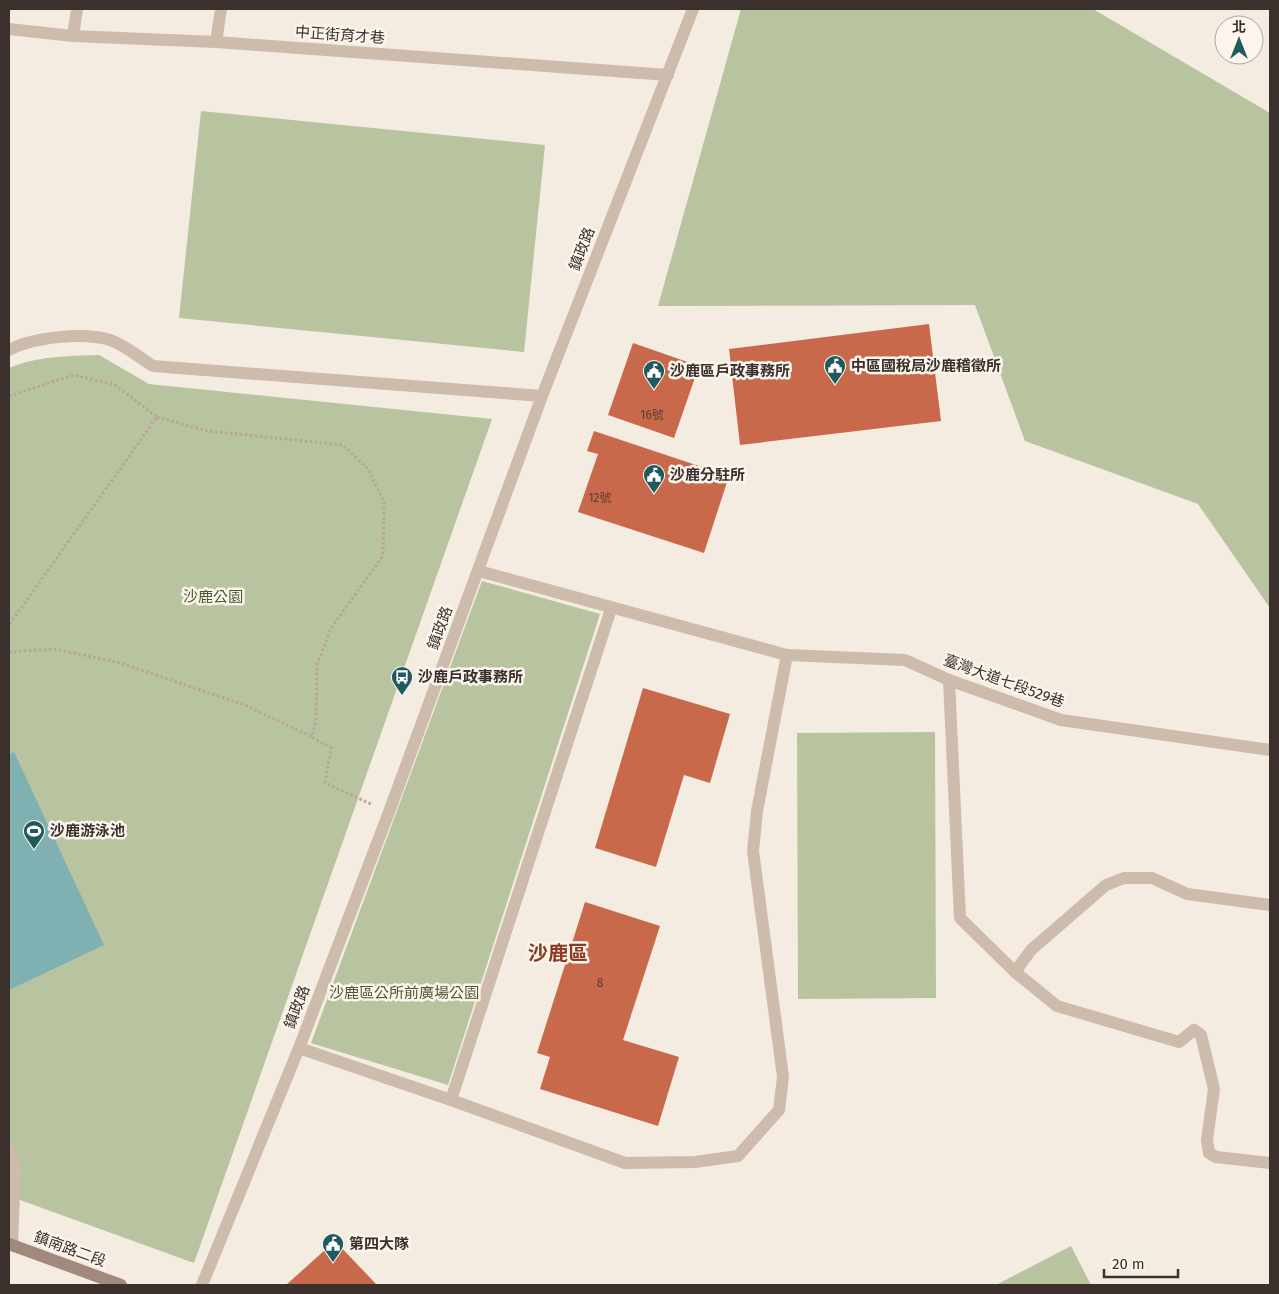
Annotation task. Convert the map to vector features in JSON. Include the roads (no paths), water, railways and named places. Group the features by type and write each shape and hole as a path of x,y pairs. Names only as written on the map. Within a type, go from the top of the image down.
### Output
{"street":[{"path":"74,36 77,9"},
{"path":"216,42 220,9"},
{"name":"鎮政路","path":"202,1285 299,1048 479,571 542,396 692,9"},
{"name":"中正街育才巷","path":"9,29 74,36 216,42 668,75"},
{"path":"9,350 20,344 70,336 111,340 153,366 542,396"},
{"name":"臺灣大道七段529巷","path":"479,571 611,609 787,655 905,660 949,680 1061,720 1270,750"},
{"path":"451,1100 611,609"},
{"path":"299,1048 451,1100 625,1163 695,1162 738,1156 779,1110 783,1077 753,851 757,811 787,655"},
{"path":"949,680 960,918 1015,972 1057,1006 1179,1042 1194,1030 1201,1035 1214,1089 1207,1140 1209,1153 1216,1157 1270,1163"},
{"path":"1015,972 1031,950 1106,885 1124,878 1152,878 1187,894 1270,905"},
{"path":"9,1150 15,1169 11,1244"},
{"name":"鎮南路二段","path":"11,1244 121,1285"}],"water":[{"name":"沙鹿游泳池","path":"14,752 104,945 9,990 9,755"}],"place":[{"name":"中區國稅局沙鹿稽徵所","path":"835,385"},
{"name":"沙鹿區戶政事務所","path":"654,390"},
{"name":"沙鹿分駐所","path":"654,494"},
{"name":"沙鹿戶政事務所","path":"402,696"},
{"name":"沙鹿游泳池","path":"34,850"},
{"name":"第四大隊","path":"333,1263"}],"district":[{"name":"沙鹿區","path":"558,953"}],"park label":[{"name":"沙鹿公園","path":"213,597"},
{"name":"沙鹿區公所前廣場公園","path":"404,993"}]}
